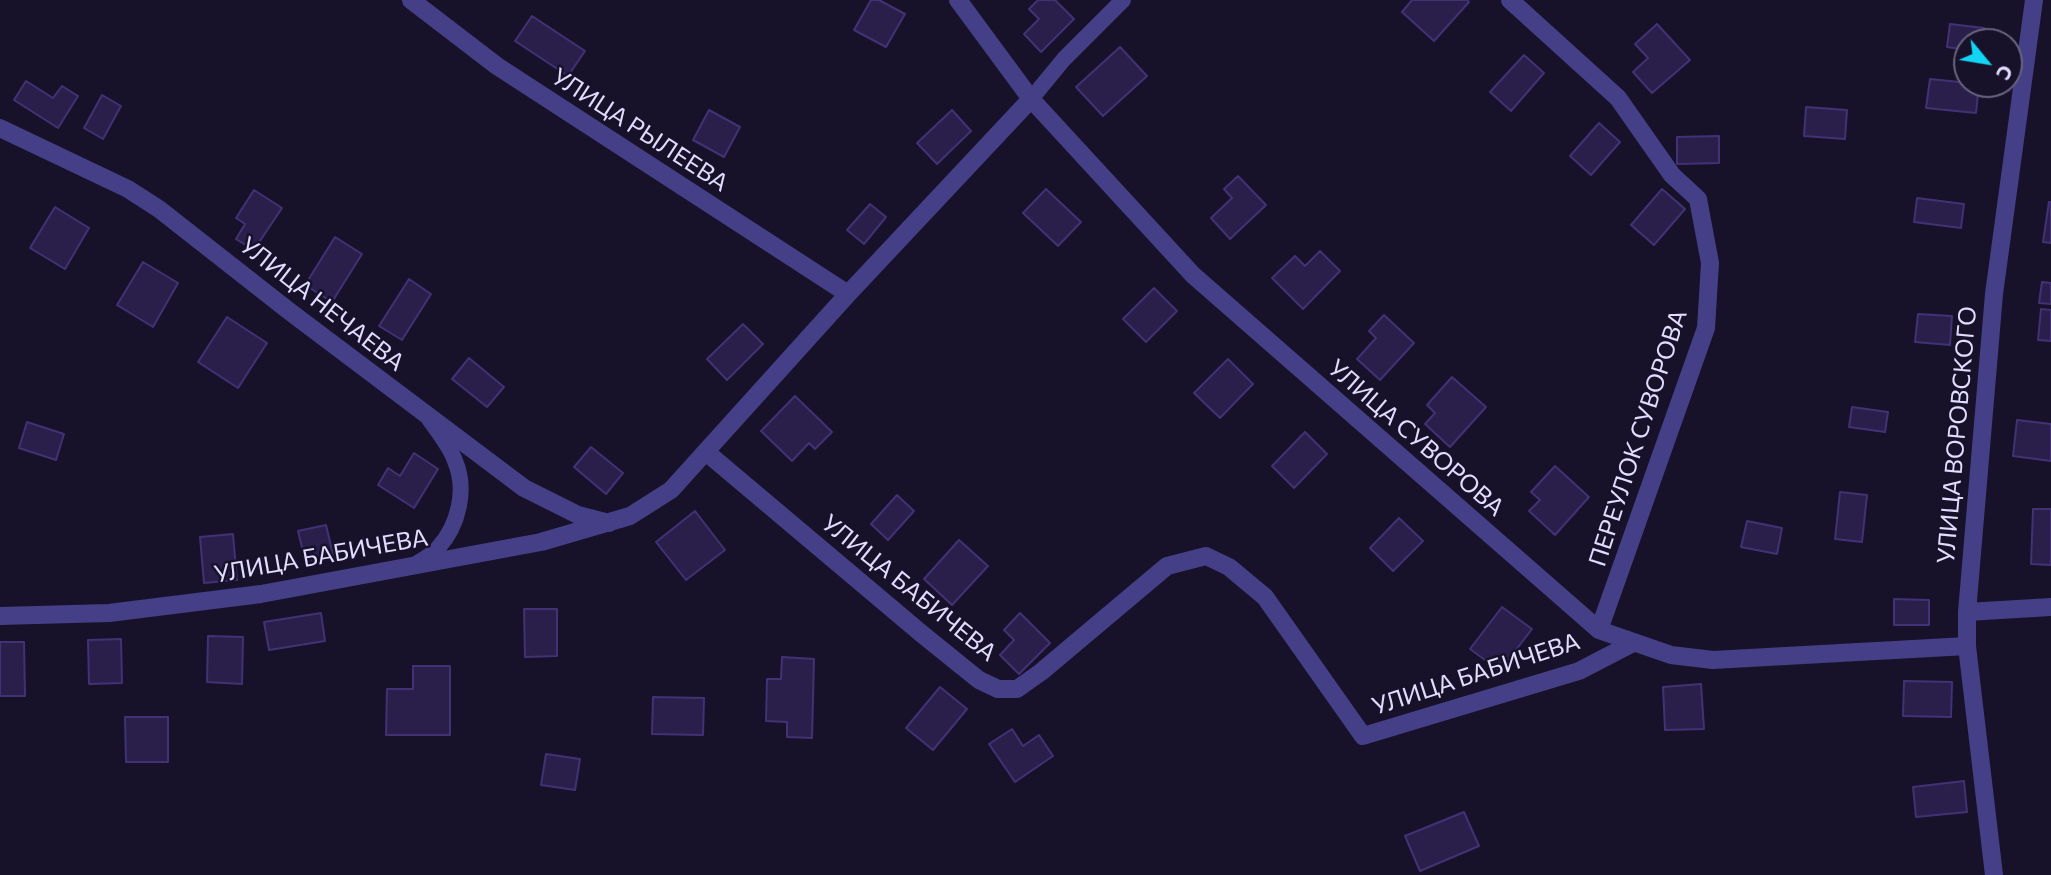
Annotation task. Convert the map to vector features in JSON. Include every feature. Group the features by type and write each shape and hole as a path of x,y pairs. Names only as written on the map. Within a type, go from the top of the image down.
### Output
{"street":[{"name":"УЛИЦА РЫЛЕЕВА","path":"411,0 497,66 848,295"},
{"name":"УЛИЦА СУВОРОВА","path":"958,0 1031,99 1193,275 1599,630 1671,654 1713,660 1967,646"},
{"name":"ПЕРЕУЛОК СУВОРОВА","path":"1510,0 1618,98 1672,175 1698,199 1710,263 1706,328 1599,630"},
{"name":"УЛИЦА ВОРОВСКОГО","path":"1994,875 1967,646 1967,612 1994,294 2034,0"},
{"name":"УЛИЦА БАБИЧЕВА","path":"0,616 109,613 261,594 541,542 630,516 671,490 1031,99"},
{"name":"УЛИЦА НЕЧАЕВА","path":"0,128 59,158 90,170 159,209 425,415 524,488 578,515 609,523"},
{"name":"УЛИЦА БАБИЧЕВА","path":"706,452 940,649 979,680 998,689 1017,689 1041,672 1167,566 1206,556 1229,567 1265,597 1363,736 1579,671 1633,643"},
{"path":"1967,612 2051,607"}],"lane":[{"path":"1031,99 1064,60 1123,0"},
{"path":"415,565 436,550 443,541 453,523 461,493 455,459 425,415"}],"building":[{"path":"871,0 879,0 905,14 886,47 854,30"},
{"path":"1038,0 1055,0 1074,19 1041,52 1024,34 1039,19 1029,9"},
{"path":"1412,0 1469,2 1434,41 1402,12"},
{"path":"532,16 585,51 568,76 515,41"},
{"path":"1657,24 1690,60 1652,93 1633,72 1648,58 1635,44"},
{"path":"1950,24 1984,28 1953,28 1953,48 1947,47"},
{"path":"1120,47 1147,76 1103,116 1076,87"},
{"path":"1524,55 1544,73 1511,111 1490,92"},
{"path":"1930,79 1953,81 1953,98 1978,98 1976,113 1926,108"},
{"path":"26,81 53,98 62,86 78,96 58,128 14,100"},
{"path":"102,95 121,106 103,139 84,128"},
{"path":"1806,107 1847,110 1845,139 1804,136"},
{"path":"709,110 740,127 724,157 693,140"},
{"path":"952,110 971,131 937,164 917,143"},
{"path":"1599,123 1620,142 1591,175 1570,156"},
{"path":"1719,136 1719,163 1677,164 1677,137"},
{"path":"1238,176 1266,205 1230,239 1211,218 1232,198 1224,189"},
{"path":"1046,189 1081,222 1058,246 1023,213"},
{"path":"1662,189 1685,209 1654,245 1631,225"},
{"path":"254,190 282,208 254,250 236,239 245,224 236,218"},
{"path":"1917,198 1964,204 1961,228 1914,222"},
{"path":"2051,202 2051,243 2043,242"},
{"path":"870,204 886,217 864,244 847,230"},
{"path":"55,207 89,228 65,269 30,248"},
{"path":"335,237 362,254 332,302 305,285"},
{"path":"1320,251 1340,271 1303,309 1272,278 1295,256 1305,266"},
{"path":"143,262 178,283 153,327 117,305"},
{"path":"409,279 431,294 402,340 379,326"},
{"path":"2042,282 2051,283 2051,304 2039,303"},
{"path":"1154,288 1177,311 1146,342 1123,319"},
{"path":"2041,309 2051,310 2051,341 2038,340"},
{"path":"1918,314 1952,316 1950,345 1915,342"},
{"path":"1384,315 1414,343 1380,380 1357,359 1376,338 1369,331"},
{"path":"227,317 267,343 238,388 198,362"},
{"path":"743,324 763,344 727,380 707,359"},
{"path":"469,358 504,387 487,407 452,379"},
{"path":"1228,359 1253,384 1220,418 1194,393"},
{"path":"1452,377 1486,407 1450,447 1425,424 1435,413 1427,405"},
{"path":"795,396 832,432 815,449 809,443 792,461 761,431"},
{"path":"1852,407 1888,412 1885,432 1849,427"},
{"path":"2017,420 2051,424 2051,461 2013,456"},
{"path":"27,422 64,434 56,460 19,448"},
{"path":"1305,432 1327,454 1294,488 1272,466"},
{"path":"591,447 623,473 606,494 574,467"},
{"path":"414,453 438,469 414,508 378,485 388,468 400,476"},
{"path":"1555,466 1589,497 1555,535 1529,511 1540,500 1531,492"},
{"path":"1840,492 1867,495 1862,542 1835,539"},
{"path":"897,495 914,511 888,540 871,524"},
{"path":"2033,509 2051,509 2051,565 2031,564"},
{"path":"695,511 725,550 686,580 656,542"},
{"path":"1399,518 1423,541 1393,571 1370,548"},
{"path":"1747,521 1782,528 1777,554 1741,547"},
{"path":"326,525 334,558 306,564 298,531"},
{"path":"233,534 237,580 204,583 200,537"},
{"path":"959,540 988,566 952,605 924,579"},
{"path":"1894,599 1929,600 1929,625 1894,625"},
{"path":"1502,607 1532,629 1500,671 1470,649"},
{"path":"524,609 557,609 557,656 525,657"},
{"path":"321,613 325,641 269,650 264,622"},
{"path":"1020,613 1050,643 1019,674 1000,655 1014,640 1004,630"},
{"path":"208,636 243,637 242,684 207,682"},
{"path":"121,639 122,683 89,684 88,640"},
{"path":"0,642 24,642 25,696 0,696"},
{"path":"782,657 814,659 812,738 787,737 787,722 766,721 767,679 781,679"},
{"path":"413,666 450,666 450,735 386,735 387,689 413,689"},
{"path":"1904,681 1952,682 1951,717 1903,716"},
{"path":"1701,684 1704,729 1665,730 1663,687"},
{"path":"940,687 967,709 933,750 906,728"},
{"path":"653,697 704,698 703,735 652,734"},
{"path":"125,717 168,717 168,762 126,762"},
{"path":"1012,729 1023,746 1039,735 1053,756 1015,782 989,744"},
{"path":"546,754 580,759 575,790 541,785"},
{"path":"1964,781 1967,812 1916,817 1913,787"},
{"path":"1464,812 1479,846 1420,871 1405,836"}]}
